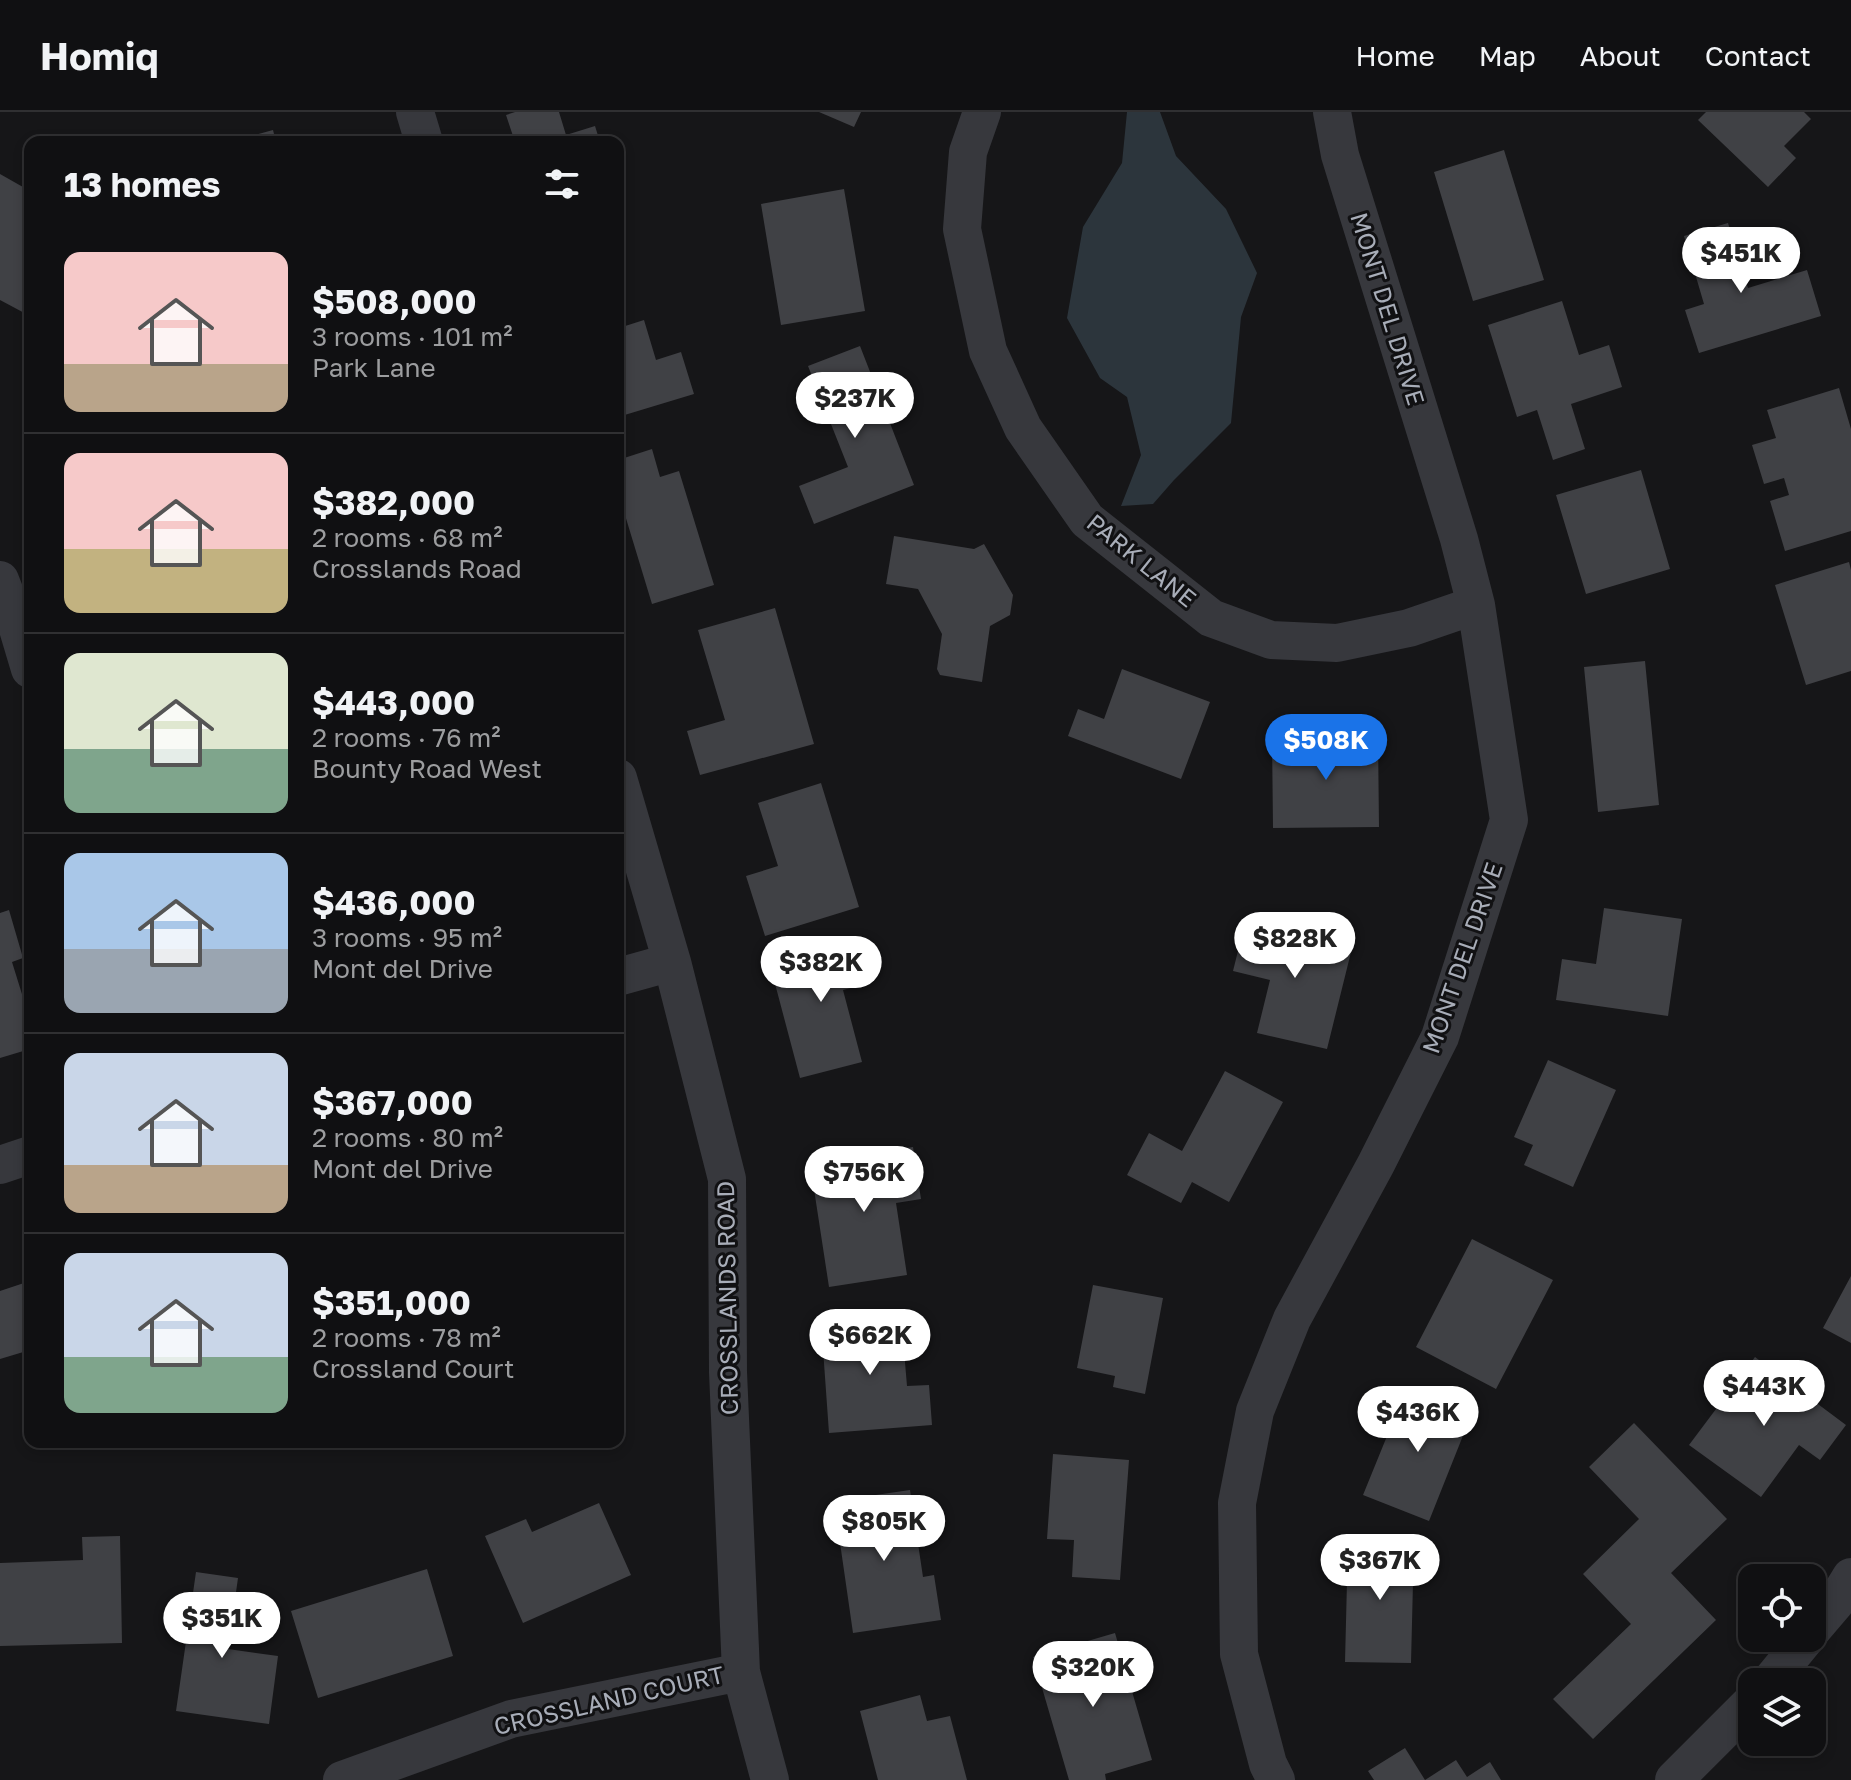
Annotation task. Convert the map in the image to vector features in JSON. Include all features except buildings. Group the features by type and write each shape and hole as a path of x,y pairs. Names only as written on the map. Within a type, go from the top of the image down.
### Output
{"street":[{"path":"415,112 422,136"},
{"name":"PARK LANE","path":"982,112 968,152 962,229 988,351 1023,428 1087,520 1211,618 1271,640 1337,643 1409,628 1476,605"},
{"name":"MONT DEL DRIVE","path":"1276,1780 1268,1764 1239,1654 1237,1503 1255,1411 1292,1319 1440,1037 1509,820 1476,605 1459,539 1340,155 1332,112"},
{"path":"0,580 24,649"},
{"name":"CROSSLANDS ROAD","path":"624,798 672,962 727,1179 728,1372 741,1672 770,1780"},
{"path":"624,975 672,962"},
{"path":"0,1165 24,1157"},
{"path":"1781,1668 1795,1652"},
{"name":"CROSSLAND COURT","path":"342,1780 511,1719 741,1672"},
{"path":"1674,1780 1738,1716"}],"shaded area":[{"path":"1127,112 1160,112 1176,156 1226,209 1257,273 1241,317 1231,423 1153,504 1121,506 1141,455 1127,397 1100,378 1067,318 1083,227 1122,163"}]}
